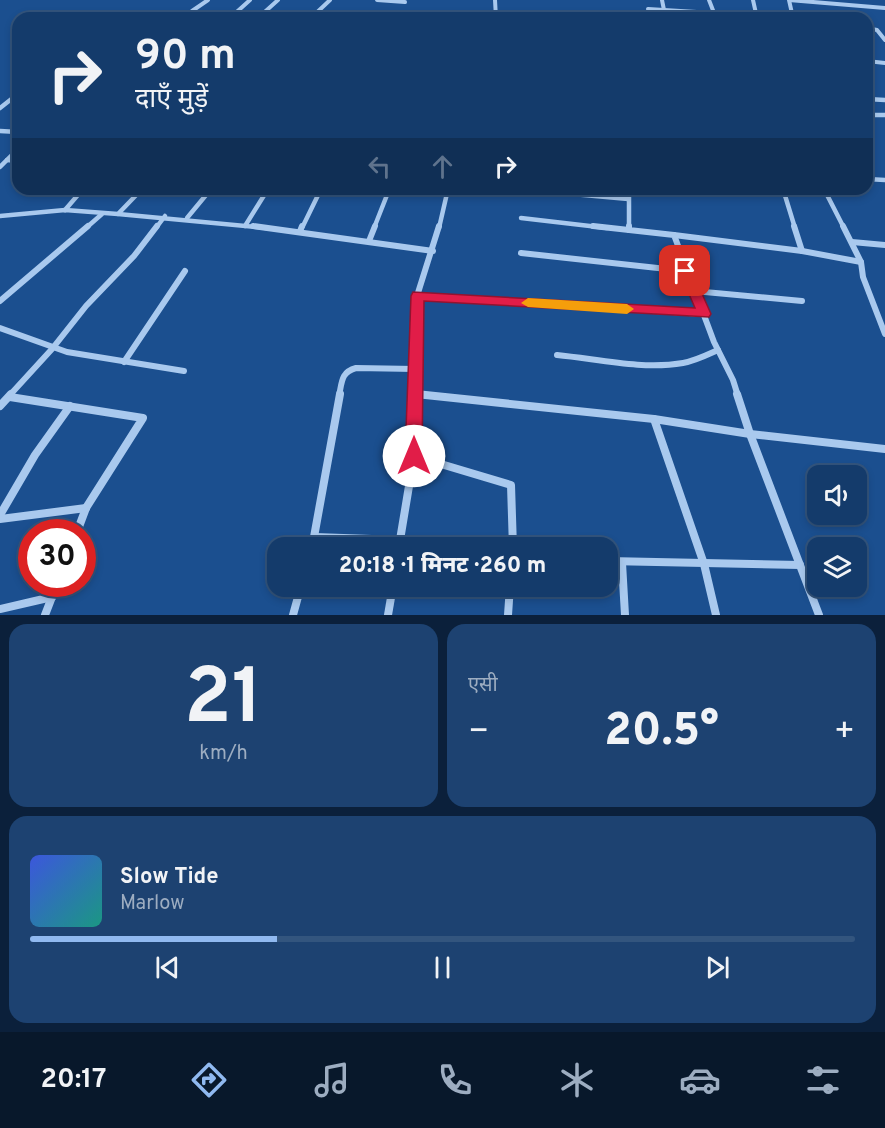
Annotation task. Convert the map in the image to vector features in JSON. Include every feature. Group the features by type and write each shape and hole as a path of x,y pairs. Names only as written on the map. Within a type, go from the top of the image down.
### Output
{"street":[{"path":"192,11 208,0"},
{"path":"237,12 250,0"},
{"path":"265,12 278,0"},
{"path":"317,12 330,0"},
{"path":"377,0 405,2"},
{"path":"662,0 664,10"},
{"path":"789,0 885,8"},
{"path":"648,9 697,12"},
{"path":"873,29 885,38"},
{"path":"0,108 12,99"},
{"path":"0,167 12,155"},
{"path":"7,160 12,160"},
{"path":"882,180 885,189"},
{"path":"65,210 78,195"},
{"path":"118,214 136,195"},
{"path":"187,218 206,195"},
{"path":"244,226 264,195"},
{"path":"300,231 318,195"},
{"path":"369,241 387,195"},
{"path":"400,537 414,456 417,296 434,251 447,195"},
{"path":"584,195 628,199"},
{"path":"628,195 629,230"},
{"path":"785,195 802,251"},
{"path":"827,195 861,262 863,277 885,334"},
{"path":"0,216 65,210 165,216 300,231 434,251"},
{"path":"0,301 102,214"},
{"path":"0,406 86,306 134,256 165,216"},
{"path":"521,218 802,251 861,262"},
{"path":"674,235 685,271 733,380 750,434 819,615"},
{"path":"852,242 885,245"},
{"path":"521,253 685,271"},
{"path":"124,362 185,271"},
{"path":"694,291 802,301"},
{"path":"417,296 705,314"},
{"path":"0,328 51,349 184,371"},
{"path":"557,355 658,364 681,363 698,359 718,350"},
{"path":"315,537 343,375 348,370 356,368 415,369"},
{"path":"414,394 654,419 750,434 885,449"},
{"path":"10,397 143,418 86,508 82,519"},
{"path":"0,515 35,455 70,406"},
{"path":"654,419 704,564 716,615"},
{"path":"414,456 511,485 513,537"},
{"path":"0,519 86,508"},
{"path":"618,562 800,564"},
{"path":"622,563 625,615"},
{"path":"0,609 52,597"},
{"path":"45,615 52,597"},
{"path":"293,615 298,597"},
{"path":"388,615 391,597"},
{"path":"508,615 509,597"}],"slow traffic":[{"path":"528,303 627,309"}],"route":[{"path":"414,456 417,296 705,314 685,271"}]}
